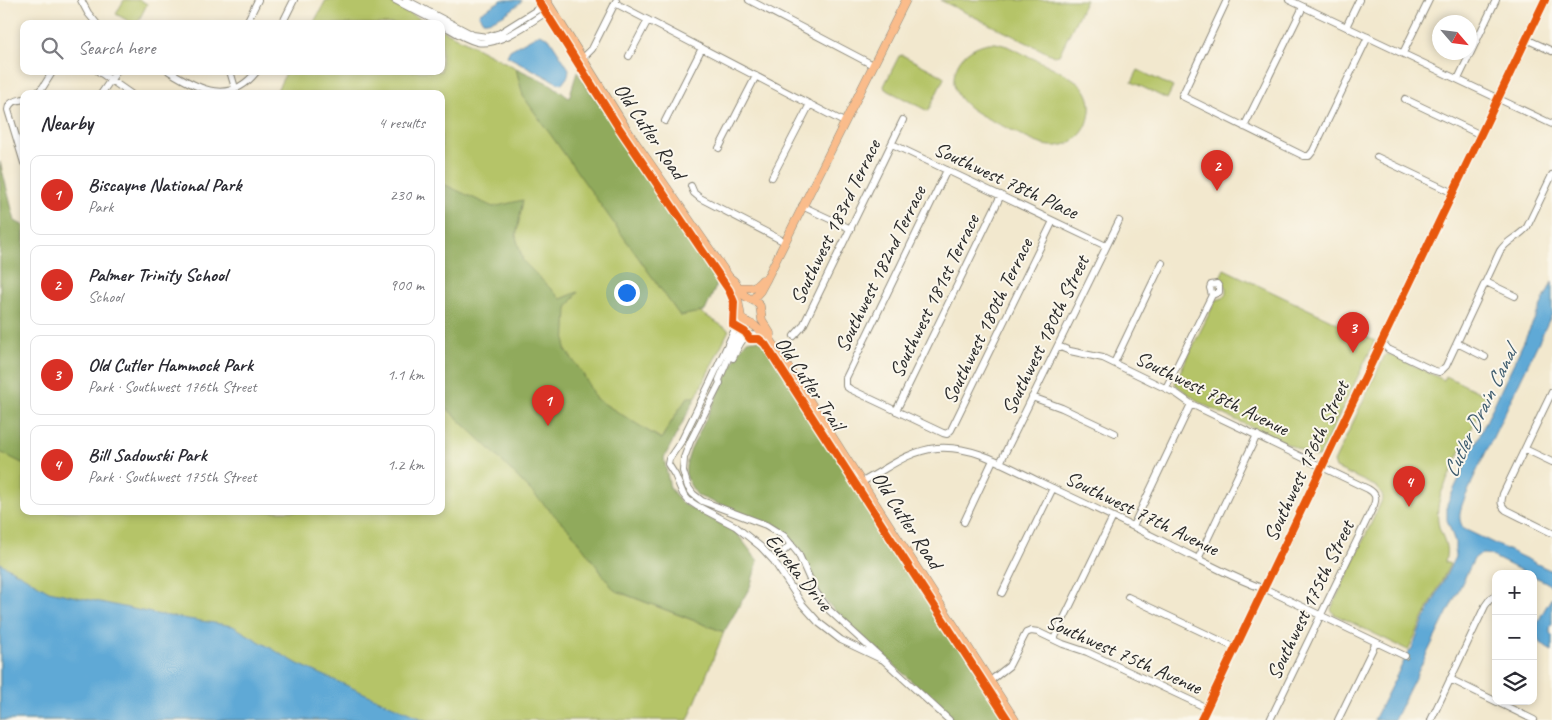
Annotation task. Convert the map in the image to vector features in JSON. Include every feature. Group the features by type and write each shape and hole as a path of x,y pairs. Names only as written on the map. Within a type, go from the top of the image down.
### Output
{"main road":[{"path":"766,278 758,318 749,322 743,320 740,312 744,304 752,300 760,290 766,278 784,242 802,206 844,122 873,64 906,0"},
{"name":"Old Cutler Road","path":"548,4 631,136 729,277 745,296 752,300"},
{"name":"Old Cutler Road","path":"729,277 740,312"},
{"path":"738,287 752,288 766,278"},
{"path":"752,300 758,304 760,310"},
{"name":"Old Cutler Road","path":"760,310 762,321 770,333 768,338"},
{"name":"Old Cutler Road","path":"749,322 768,338 1015,720"}],"street":[{"path":"248,20 258,0"},
{"path":"284,20 294,0"},
{"path":"395,0 436,20"},
{"path":"406,0 438,20"},
{"path":"749,0 873,64"},
{"path":"1226,0 1182,96 1302,155 1309,156 1313,151 1368,37"},
{"path":"1292,0 1303,7 1552,124"},
{"path":"1346,27 1360,0"},
{"path":"1403,53 1429,0"},
{"path":"1458,79 1496,0"},
{"name":"Southwest 176th Street","path":"1201,720 1545,0"},
{"path":"582,59 594,46 616,2 844,122"},
{"path":"82,3 94,20"},
{"path":"445,24 477,39 489,42 500,40 548,4"},
{"path":"1244,127 1303,7"},
{"path":"629,56 648,20"},
{"path":"1526,39 1552,51"},
{"path":"665,121 702,48"},
{"path":"41,90 51,75"},
{"path":"103,75 125,90"},
{"path":"104,90 113,75"},
{"path":"175,75 204,90"},
{"path":"231,75 234,90"},
{"path":"235,90 253,75"},
{"path":"719,148 756,76"},
{"path":"1405,99 1481,135"},
{"path":"20,100 14,102 9,107 9,114 20,150"},
{"path":"772,177 810,104"},
{"name":"Southwest 183rd Terrace","path":"794,336 803,326 903,120"},
{"name":"Southwest 78th Place","path":"892,144 1106,246"},
{"path":"1377,157 1453,193"},
{"name":"Southwest 182nd Terrace","path":"896,411 850,390 845,383 847,375 947,170"},
{"path":"1382,342 1388,349 1432,370 1441,372 1446,366 1503,246 1527,227 1552,175"},
{"path":"691,186 694,193 700,198 784,242"},
{"name":"Southwest 181st Terrace","path":"896,411 1000,195"},
{"path":"802,206 851,229"},
{"name":"Southwest 180th Terrace","path":"896,411 947,434 953,428 1053,221"},
{"name":"Southwest 180th Street","path":"1000,463 1119,221"},
{"path":"1114,363 1162,263"},
{"path":"1486,282 1515,296"},
{"path":"1166,388 1212,295"},
{"path":"683,469 673,472 668,464 669,459 682,440 736,327 740,312"},
{"path":"720,383 736,340 749,322"},
{"path":"690,496 683,469 688,448 720,383 742,340 750,334 768,338"},
{"path":"1457,343 1485,357"},
{"name":"Southwest 78th Avenue","path":"1058,346 1070,351 1098,356 1114,363 1166,388 1192,404 1368,488 1374,494"},
{"path":"1552,392 1503,494 1501,503 1506,510 1552,532"},
{"path":"1032,397 1062,408 1115,434"},
{"path":"1132,526 1192,404"},
{"path":"1198,559 1257,435"},
{"name":"Southwest 77th Avenue","path":"862,482 909,455 931,449 943,448 975,452 1405,656"},
{"path":"1525,449 1552,462"},
{"path":"964,522 993,460"},
{"name":"Eureka Drive","path":"673,472 697,506 722,518 757,542 774,561 797,597 814,618 833,635 884,661"},
{"path":"1002,593 1053,488"},
{"name":"Southwest 175th Street","path":"1270,720 1374,505 1376,499 1374,494"},
{"name":"Eureka Drive","path":"690,496 770,527 784,536 801,557 820,600 949,720"},
{"path":"722,518 726,511"},
{"path":"738,528 744,517"},
{"path":"1054,639 1113,517"},
{"path":"774,561 791,544"},
{"path":"1128,598 1236,648"},
{"path":"1431,720 1485,606 1492,599"},
{"name":"Southwest 75th Avenue","path":"990,681 1007,668 1024,636 1028,632 1038,632 1087,652 1207,708"},
{"path":"1338,720 1376,642"},
{"path":"859,649 865,643"},
{"path":"1450,679 1492,698"},
{"path":"1508,705 1534,720"}],"green space":[{"path":"124,0 140,0 147,4 139,20 127,20 116,14"},
{"path":"326,0 385,0 422,20 315,20"},
{"path":"940,0 1086,0 1059,55 1054,56"},
{"path":"445,31 516,68 519,80 680,315 700,312 729,330 696,397 688,398 661,439 654,434 624,594 724,632 688,720 0,720 0,166 13,225 20,229 20,515 445,515 445,90 277,90 285,75 445,75"},
{"path":"989,43 1007,46 1057,70 1082,86 1089,98 1090,104 1089,118 1084,131 1072,142 1054,146 1044,145 985,117 966,105 959,97 955,87 954,77 958,64 971,50"},
{"path":"902,55 944,78 928,111 885,89 884,86 899,56"},
{"path":"516,68 552,85 569,98 577,72 719,280 705,311 680,316 523,96"},
{"path":"1138,70 1173,87 1167,99 1132,82"},
{"path":"0,162 15,221 20,224 20,462 0,452"},
{"path":"445,185 493,207 523,200 516,237 523,261 561,299 578,292 567,308 565,349 583,374 595,398 661,439 688,397 696,397 664,458 670,488 682,503 736,532 758,561 750,587 724,632 614,590 573,534 488,447 445,407"},
{"path":"1224,269 1375,341 1319,457 1315,457 1202,404 1176,385 1175,382 1216,300 1223,298 1226,293 1226,286 1219,280"},
{"path":"759,340 763,343 1009,720 954,720 821,596 801,551 782,530 698,496 689,484 686,469 691,449 739,351 747,341"},
{"path":"1389,354 1444,380 1446,376 1487,396 1442,491 1438,509 1438,522 1446,548 1445,562 1450,564 1408,650 1334,614 1331,609 1383,498 1377,487 1336,468 1334,462 1385,355"}],"water":[{"path":"502,0 522,0 515,7 493,20 483,21 479,15 480,13"},
{"path":"539,34 549,38 569,69 568,76 562,84 507,56 510,50"},
{"path":"1552,282 1552,314 1473,479 1462,504 1460,517 1464,529 1552,571 1552,587 1537,578 1537,570 1520,570 1490,555 1481,554 1476,557 1394,720 1374,720 1412,648 1455,557 1455,542 1447,520 1447,504"},
{"path":"0,563 49,591 156,614 233,626 298,664 425,720 0,720"},
{"path":"1552,597 1550,633 1552,636 1552,651 1539,639 1537,633 1537,626 1543,611"}],"cycle path":[{"name":"Old Cutler Trail","path":"538,0 619,128 729,290 734,302 733,325 745,332 750,339 759,339 765,344 1008,720"},
{"path":"1201,720 1545,0"}],"place":[{"name":"Palmer Trinity School","path":"1217,191"},
{"name":"Old Cutler Hammock Park","path":"1353,353"},
{"name":"Biscayne National Park","path":"548,426"},
{"name":"Bill Sadowski Park","path":"1409,507"}],"water label":[{"name":"Cutler Drain Canal","path":"1479,412"}]}
